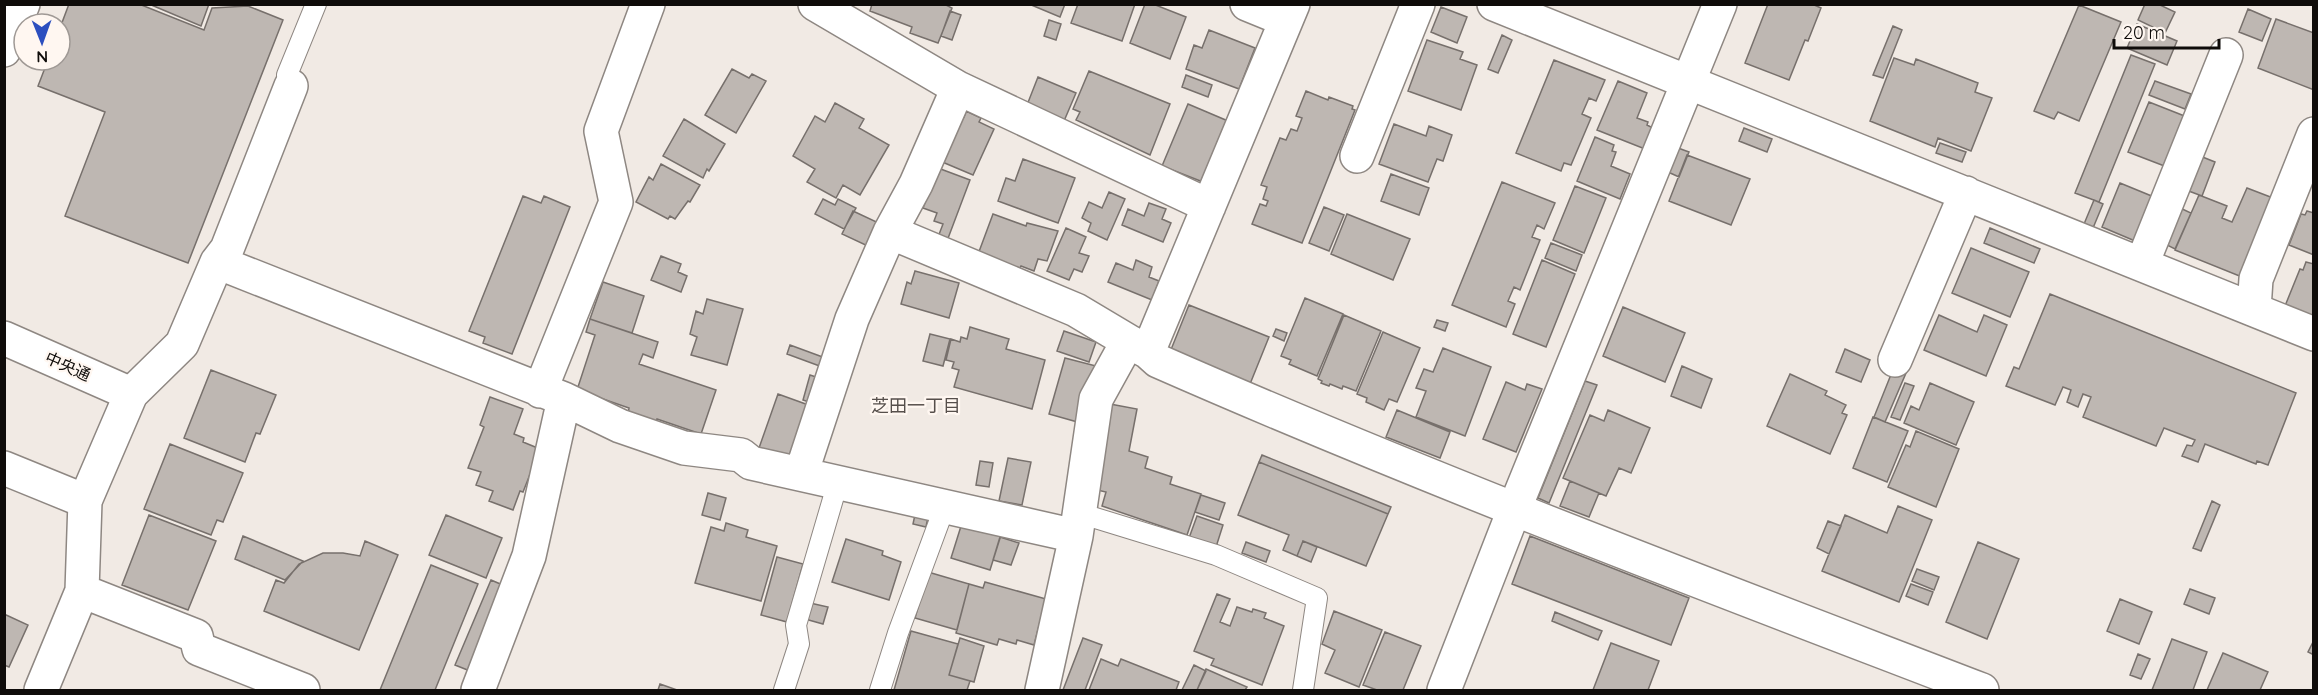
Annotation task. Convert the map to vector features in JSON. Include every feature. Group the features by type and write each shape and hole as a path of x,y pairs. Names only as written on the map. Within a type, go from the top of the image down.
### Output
{"street":[{"path":"4,50 23,4"},
{"path":"478,690 529,556 552,395 616,202 600,131 648,4"},
{"path":"815,4 958,88 1209,206"},
{"path":"1042,690 1078,524 1096,399 1138,346 1209,206 1289,12 1246,4"},
{"path":"1357,156 1418,4"},
{"path":"1494,4 2313,334"},
{"path":"1444,690 1514,510 1720,4"},
{"path":"2142,264 2226,55"},
{"path":"41,690 82,591 85,501 131,394 182,344 217,262 227,249 291,86"},
{"path":"801,474 852,319 958,88"},
{"path":"2254,309 2256,279 2313,134"},
{"path":"1894,360 1966,193"},
{"path":"890,232 1076,310 1138,346 1158,361 1267,409 1514,510 1982,690"},
{"path":"217,262 552,395 620,426 684,448 741,455 751,463 945,506 1078,524"},
{"name":"中央通","path":"4,338 131,394"},
{"path":"4,468 85,501"},
{"path":"82,591 196,636 199,649 303,690"}],"lane":[{"path":"291,86 287,75 316,4"},
{"path":"792,688 799,644 796,625 838,482"},
{"path":"880,690 898,633 945,506"},
{"path":"1078,524 1216,555 1317,598 1303,690"}],"building":[{"path":"69,4 139,4 204,30 212,8 248,6 283,20 188,263 65,216 105,112 38,86 43,72 72,72 72,12 66,12"},
{"path":"149,4 209,4 201,26"},
{"path":"872,4 944,4 952,8 938,43 910,33 912,27 870,11"},
{"path":"1029,4 1065,4 1060,17"},
{"path":"1078,4 1135,4 1122,41 1071,23"},
{"path":"1145,4 1153,4 1186,17 1170,59 1130,43"},
{"path":"1768,4 1812,4 1821,8 1789,80 1745,63"},
{"path":"2145,4 2158,4 2175,12 2165,33 2138,20"},
{"path":"2079,5 2121,22 2079,121 2058,112 2054,119 2034,111"},
{"path":"1441,7 1467,17 1457,43 1431,32"},
{"path":"2248,9 2271,19 2262,41 2239,32"},
{"path":"950,11 961,15 952,40 941,36"},
{"path":"2276,19 2314,33 2314,90 2258,68"},
{"path":"1049,20 1061,24 1056,40 1044,36"},
{"path":"2137,24 2177,41 2167,65 2127,48"},
{"path":"1893,26 1902,30 1883,78 1873,75"},
{"path":"1209,30 1255,48 1239,89 1186,69 1194,45 1202,48"},
{"path":"1502,35 1512,40 1498,73 1488,69"},
{"path":"1427,40 1463,52 1460,59 1477,65 1461,110 1408,91"},
{"path":"2131,55 2155,64 2099,202 2075,193"},
{"path":"1894,58 1914,65 1916,59 1978,83 1975,92 1992,98 1971,151 1938,138 1935,147 1870,121"},
{"path":"1554,60 1605,80 1596,101 1589,98 1582,114 1591,118 1571,165 1564,163 1561,171 1516,153"},
{"path":"732,69 749,78 752,74 766,81 736,133 705,115"},
{"path":"1089,71 1170,104 1150,155 1076,120 1080,112 1073,109"},
{"path":"1186,75 1212,85 1208,97 1182,87"},
{"path":"1038,77 1076,93 1064,121 1027,105"},
{"path":"1618,81 1647,93 1637,118 1648,122 1647,125 1653,128 1645,149 1597,130"},
{"path":"2155,81 2191,94 2185,109 2149,95"},
{"path":"1306,91 1328,100 1329,97 1353,106 1352,109 1355,110 1302,243 1252,224 1260,204 1266,206 1268,201 1263,199 1267,187 1261,185 1280,138 1286,140 1291,129 1297,131 1302,118 1296,116"},
{"path":"2149,102 2187,117 2167,167 2128,152"},
{"path":"835,103 864,119 859,128 889,145 860,195 843,185 836,198 807,182 815,169 793,156 815,116 825,122"},
{"path":"1188,104 1228,121 1203,182 1162,166"},
{"path":"966,111 981,118 979,122 994,129 973,175 940,161 959,115 964,117"},
{"path":"684,119 725,144 703,178 663,156"},
{"path":"1394,124 1426,136 1429,126 1452,135 1443,161 1437,159 1428,182 1379,164"},
{"path":"1744,128 1772,139 1767,152 1739,141"},
{"path":"1595,137 1614,145 1612,151 1616,152 1611,166 1630,174 1620,199 1577,181"},
{"path":"1940,143 1966,152 1962,162 1936,153"},
{"path":"1678,148 1689,152 1679,177 1668,172"},
{"path":"1687,155 1750,179 1731,225 1669,201"},
{"path":"2200,156 2215,162 2202,196 2186,190"},
{"path":"1023,159 1075,178 1058,223 998,201 1006,178 1015,181"},
{"path":"661,164 700,185 690,202 688,201 675,219 670,216 668,219 636,202 649,177 653,180"},
{"path":"938,168 970,180 947,241 938,237 943,224 934,221 937,213 923,208"},
{"path":"1391,174 1429,188 1419,215 1381,201"},
{"path":"1502,182 1555,203 1544,229 1537,225 1532,237 1540,240 1520,290 1514,287 1508,301 1515,304 1506,327 1452,305"},
{"path":"2120,183 2154,197 2135,241 2102,227"},
{"path":"1575,186 1606,198 1584,253 1553,240"},
{"path":"2247,188 2273,198 2242,277 2175,250 2199,195 2227,206 2222,218 2232,222"},
{"path":"1109,192 1125,199 1107,240 1088,231 1091,223 1082,218 1089,202 1102,208"},
{"path":"523,196 541,203 544,196 570,207 512,354 483,343 485,337 469,331"},
{"path":"823,199 835,205 838,199 856,208 844,229 815,214"},
{"path":"2094,200 2103,204 2093,228 2084,224"},
{"path":"1149,203 1166,209 1162,219 1171,223 1163,242 1122,225 1128,209 1144,216"},
{"path":"1324,207 1344,215 1329,251 1309,243"},
{"path":"2178,207 2191,213 2175,249 2163,243"},
{"path":"853,211 883,225 872,248 842,234"},
{"path":"2307,211 2314,213 2314,255 2289,245 2301,214 2305,215"},
{"path":"993,214 1026,226 1027,223 1058,231 1047,261 1038,259 1034,271 1021,266 1018,272 977,257"},
{"path":"1347,214 1410,239 1393,280 1331,254"},
{"path":"1066,228 1086,237 1079,253 1089,256 1082,272 1074,269 1069,280 1047,271"},
{"path":"1990,228 2040,249 2034,263 1984,243"},
{"path":"1551,243 1582,255 1576,271 1545,258"},
{"path":"1971,248 2029,272 2010,317 1952,293"},
{"path":"661,256 681,264 678,272 687,276 681,292 651,280"},
{"path":"1136,260 1152,267 1149,277 1159,281 1152,300 1108,282 1116,263 1133,270"},
{"path":"1542,260 1575,274 1546,347 1513,334"},
{"path":"2306,262 2314,264 2314,317 2285,306 2300,269 2303,270"},
{"path":"915,271 959,283 949,318 901,304 907,282 911,284"},
{"path":"603,282 644,296 632,333 590,319"},
{"path":"2050,294 2296,393 2268,465 2257,461 2256,464 2205,444 2198,462 2182,456 2187,445 2192,446 2195,440 2164,428 2156,446 2083,417 2091,397 2083,394 2078,407 2067,402 2071,390 2063,387 2055,405 2006,386 2014,367 2019,369"},
{"path":"1305,298 1343,314 1317,376 1289,364 1291,360 1281,356"},
{"path":"707,299 743,309 727,365 691,355 697,337 690,334 696,311 703,314"},
{"path":"1189,305 1269,337 1250,384 1170,352"},
{"path":"1623,307 1685,333 1665,382 1603,356"},
{"path":"1344,315 1381,331 1356,391 1343,386 1342,389 1330,384 1329,386 1318,379"},
{"path":"1939,315 1977,332 1984,315 2007,325 1986,376 1924,350"},
{"path":"590,319 658,342 653,358 643,354 639,364 716,390 701,434 657,419 655,424 628,414 629,408 577,390 595,335 586,332"},
{"path":"1437,320 1448,323 1445,331 1434,327"},
{"path":"970,327 1009,339 1006,349 1045,360 1032,409 954,387 959,370 952,368 954,362 946,360 951,339 960,342 961,337 967,339"},
{"path":"1276,329 1287,333 1284,341 1273,336"},
{"path":"1064,331 1096,342 1089,362 1057,351"},
{"path":"1383,332 1420,348 1397,402 1389,399 1384,410 1366,402 1367,398 1357,394"},
{"path":"930,334 950,339 943,366 923,361"},
{"path":"790,345 828,359 825,368 787,354"},
{"path":"1443,348 1491,367 1465,436 1416,417 1426,391 1416,388 1424,369 1433,372"},
{"path":"1845,349 1870,360 1861,382 1836,372"},
{"path":"1065,358 1096,366 1081,423 1049,414"},
{"path":"1682,366 1712,379 1701,408 1671,396"},
{"path":"1894,367 1906,373 1885,422 1874,417"},
{"path":"211,370 276,395 260,434 256,433 245,462 184,438"},
{"path":"1790,374 1827,391 1825,395 1846,405 1842,413 1847,415 1830,454 1767,426"},
{"path":"810,375 822,379 815,404 803,400"},
{"path":"1585,381 1597,385 1549,503 1538,498"},
{"path":"1506,382 1525,390 1527,384 1542,389 1516,452 1483,439"},
{"path":"1905,383 1914,386 1900,420 1891,417"},
{"path":"1930,383 1974,402 1956,445 1904,423 1911,406 1919,410"},
{"path":"778,394 814,407 795,461 759,448"},
{"path":"490,397 523,409 514,434 524,438 523,442 540,449 523,492 520,491 513,510 489,501 493,491 476,485 481,472 468,468 484,427 480,425"},
{"path":"1110,404 1137,409 1129,451 1148,457 1145,468 1172,477 1170,484 1201,494 1187,535 1102,506 1106,492 1097,490"},
{"path":"1397,410 1450,432 1440,458 1386,437"},
{"path":"1608,410 1650,428 1631,473 1619,468 1606,496 1563,478 1590,415 1604,421"},
{"path":"1873,417 1908,431 1887,482 1853,468"},
{"path":"1916,431 1959,449 1936,507 1888,487 1906,445 1910,447"},
{"path":"170,444 243,473 223,522 217,520 211,535 144,509"},
{"path":"1262,455 1391,507 1388,514 1259,462"},
{"path":"1008,458 1031,462 1022,505 999,501"},
{"path":"980,461 993,463 989,487 976,485"},
{"path":"1259,462 1388,514 1366,566 1303,541 1297,556 1283,550 1289,535 1238,515"},
{"path":"1570,481 1599,493 1589,517 1560,506"},
{"path":"708,493 726,498 720,520 702,515"},
{"path":"1201,495 1225,503 1219,520 1195,512"},
{"path":"2212,501 2220,505 2201,551 2193,548"},
{"path":"1898,506 1932,520 1899,602 1822,571 1845,515 1887,533"},
{"path":"916,510 929,512 926,527 913,524"},
{"path":"149,515 216,541 188,610 122,585"},
{"path":"446,515 502,538 486,578 429,555"},
{"path":"1197,516 1223,525 1216,547 1189,538"},
{"path":"1828,521 1841,526 1829,554 1817,548"},
{"path":"726,523 748,530 746,537 777,546 761,601 695,583 711,527 724,531"},
{"path":"962,523 1001,535 990,570 951,558"},
{"path":"243,536 303,561 285,580 235,559"},
{"path":"1530,536 1689,598 1671,645 1512,584"},
{"path":"1000,537 1019,543 1011,565 993,560"},
{"path":"846,539 883,551 882,555 901,562 889,600 832,582"},
{"path":"365,541 398,555 359,650 264,611 276,580 284,583 299,564 323,553 360,556"},
{"path":"1303,541 1317,547 1311,562 1297,556"},
{"path":"1246,542 1270,551 1266,562 1242,553"},
{"path":"1978,542 2019,559 1987,639 1946,622"},
{"path":"777,557 803,564 787,622 761,615"},
{"path":"431,565 478,584 435,690 380,690"},
{"path":"1917,569 1939,577 1934,590 1912,581"},
{"path":"928,572 969,584 957,630 915,618"},
{"path":"491,580 505,586 470,671 455,665"},
{"path":"985,582 1046,599 1034,645 1017,640 1016,644 999,639 997,645 956,633 969,584 983,588"},
{"path":"1911,584 1933,592 1928,605 1906,596"},
{"path":"2190,589 2215,598 2209,614 2184,604"},
{"path":"1217,594 1230,599 1220,622 1230,626 1237,607 1252,612 1253,609 1266,613 1264,618 1284,626 1262,685 1211,665 1214,659 1194,651"},
{"path":"2120,599 2152,612 2139,644 2107,631"},
{"path":"810,603 828,607 823,624 805,619"},
{"path":"1334,611 1382,630 1359,687 1325,673 1335,650 1322,644"},
{"path":"1555,612 1602,631 1598,640 1552,621"},
{"path":"4,614 28,625 9,667 4,665"},
{"path":"911,631 958,644 949,675 970,681 967,690 894,690"},
{"path":"1385,632 1421,646 1403,690 1377,690 1363,685"},
{"path":"960,638 984,646 974,682 949,675"},
{"path":"1083,638 1102,645 1085,690 1063,690"},
{"path":"2172,639 2207,652 2193,690 2152,690"},
{"path":"2314,640 2314,655 2308,652"},
{"path":"1611,643 1659,661 1648,690 1593,690"},
{"path":"2223,653 2268,672 2260,690 2207,690"},
{"path":"2138,654 2150,659 2141,679 2130,675"},
{"path":"1101,659 1118,666 1121,659 1179,682 1176,690 1089,690"},
{"path":"1194,665 1206,671 1197,690 1182,690"},
{"path":"1206,669 1247,687 1245,690 1197,690"},
{"path":"660,684 677,690 658,690"}],"district":[{"name":"芝田一丁目","path":"916,406"}]}
